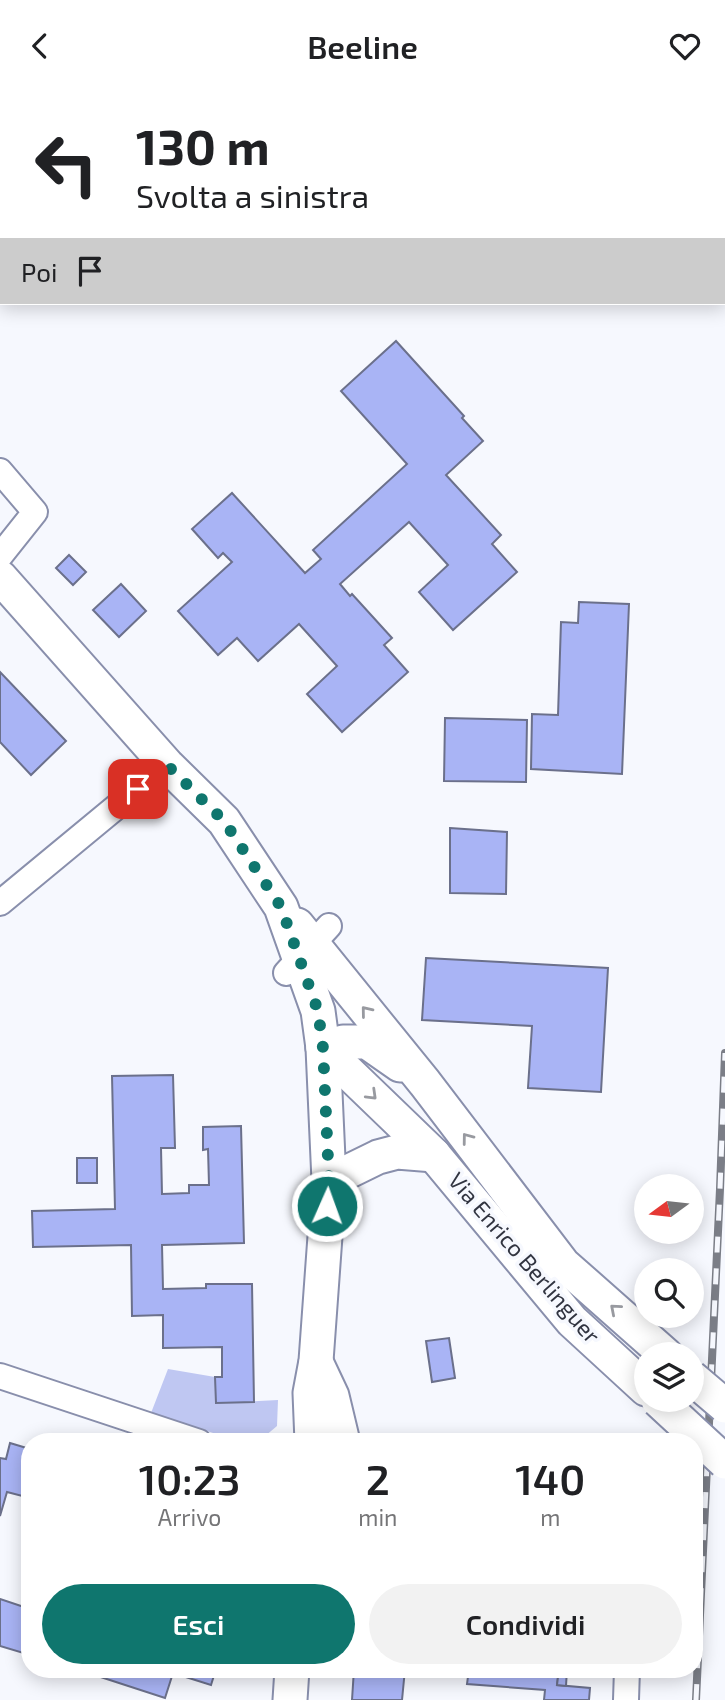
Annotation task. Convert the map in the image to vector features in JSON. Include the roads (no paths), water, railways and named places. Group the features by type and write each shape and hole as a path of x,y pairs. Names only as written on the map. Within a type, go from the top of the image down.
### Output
{"main road":[{"name":"Via Enrico Berlinguer","path":"0,577 167,765 224,821 307,950 425,1083 563,1264 651,1342"},
{"path":"307,950 323,1048 329,1181 316,1360 310,1393 312,1433"},
{"name":"Via Enrico Berlinguer","path":"425,1083 368,1042 343,1042 323,1048 434,1155 572,1321 634,1378"},
{"name":"Via Enrico Berlinguer","path":"329,1181 378,1157 397,1153 434,1155"},
{"path":"316,1360 332,1396 341,1433"},
{"path":"704,1388 725,1406"},
{"path":"671,1412 694,1433"},
{"path":"703,1442 725,1462"},
{"path":"290,1700 291,1678"}],"street":[{"path":"0,471 35,512 0,556"},
{"path":"0,903 167,765"},
{"path":"0,1376 172,1433"},
{"path":"626,1700 627,1678"}],"railway":[{"path":"703,1551 725,1053"},
{"path":"696,1700 697,1678"}]}
